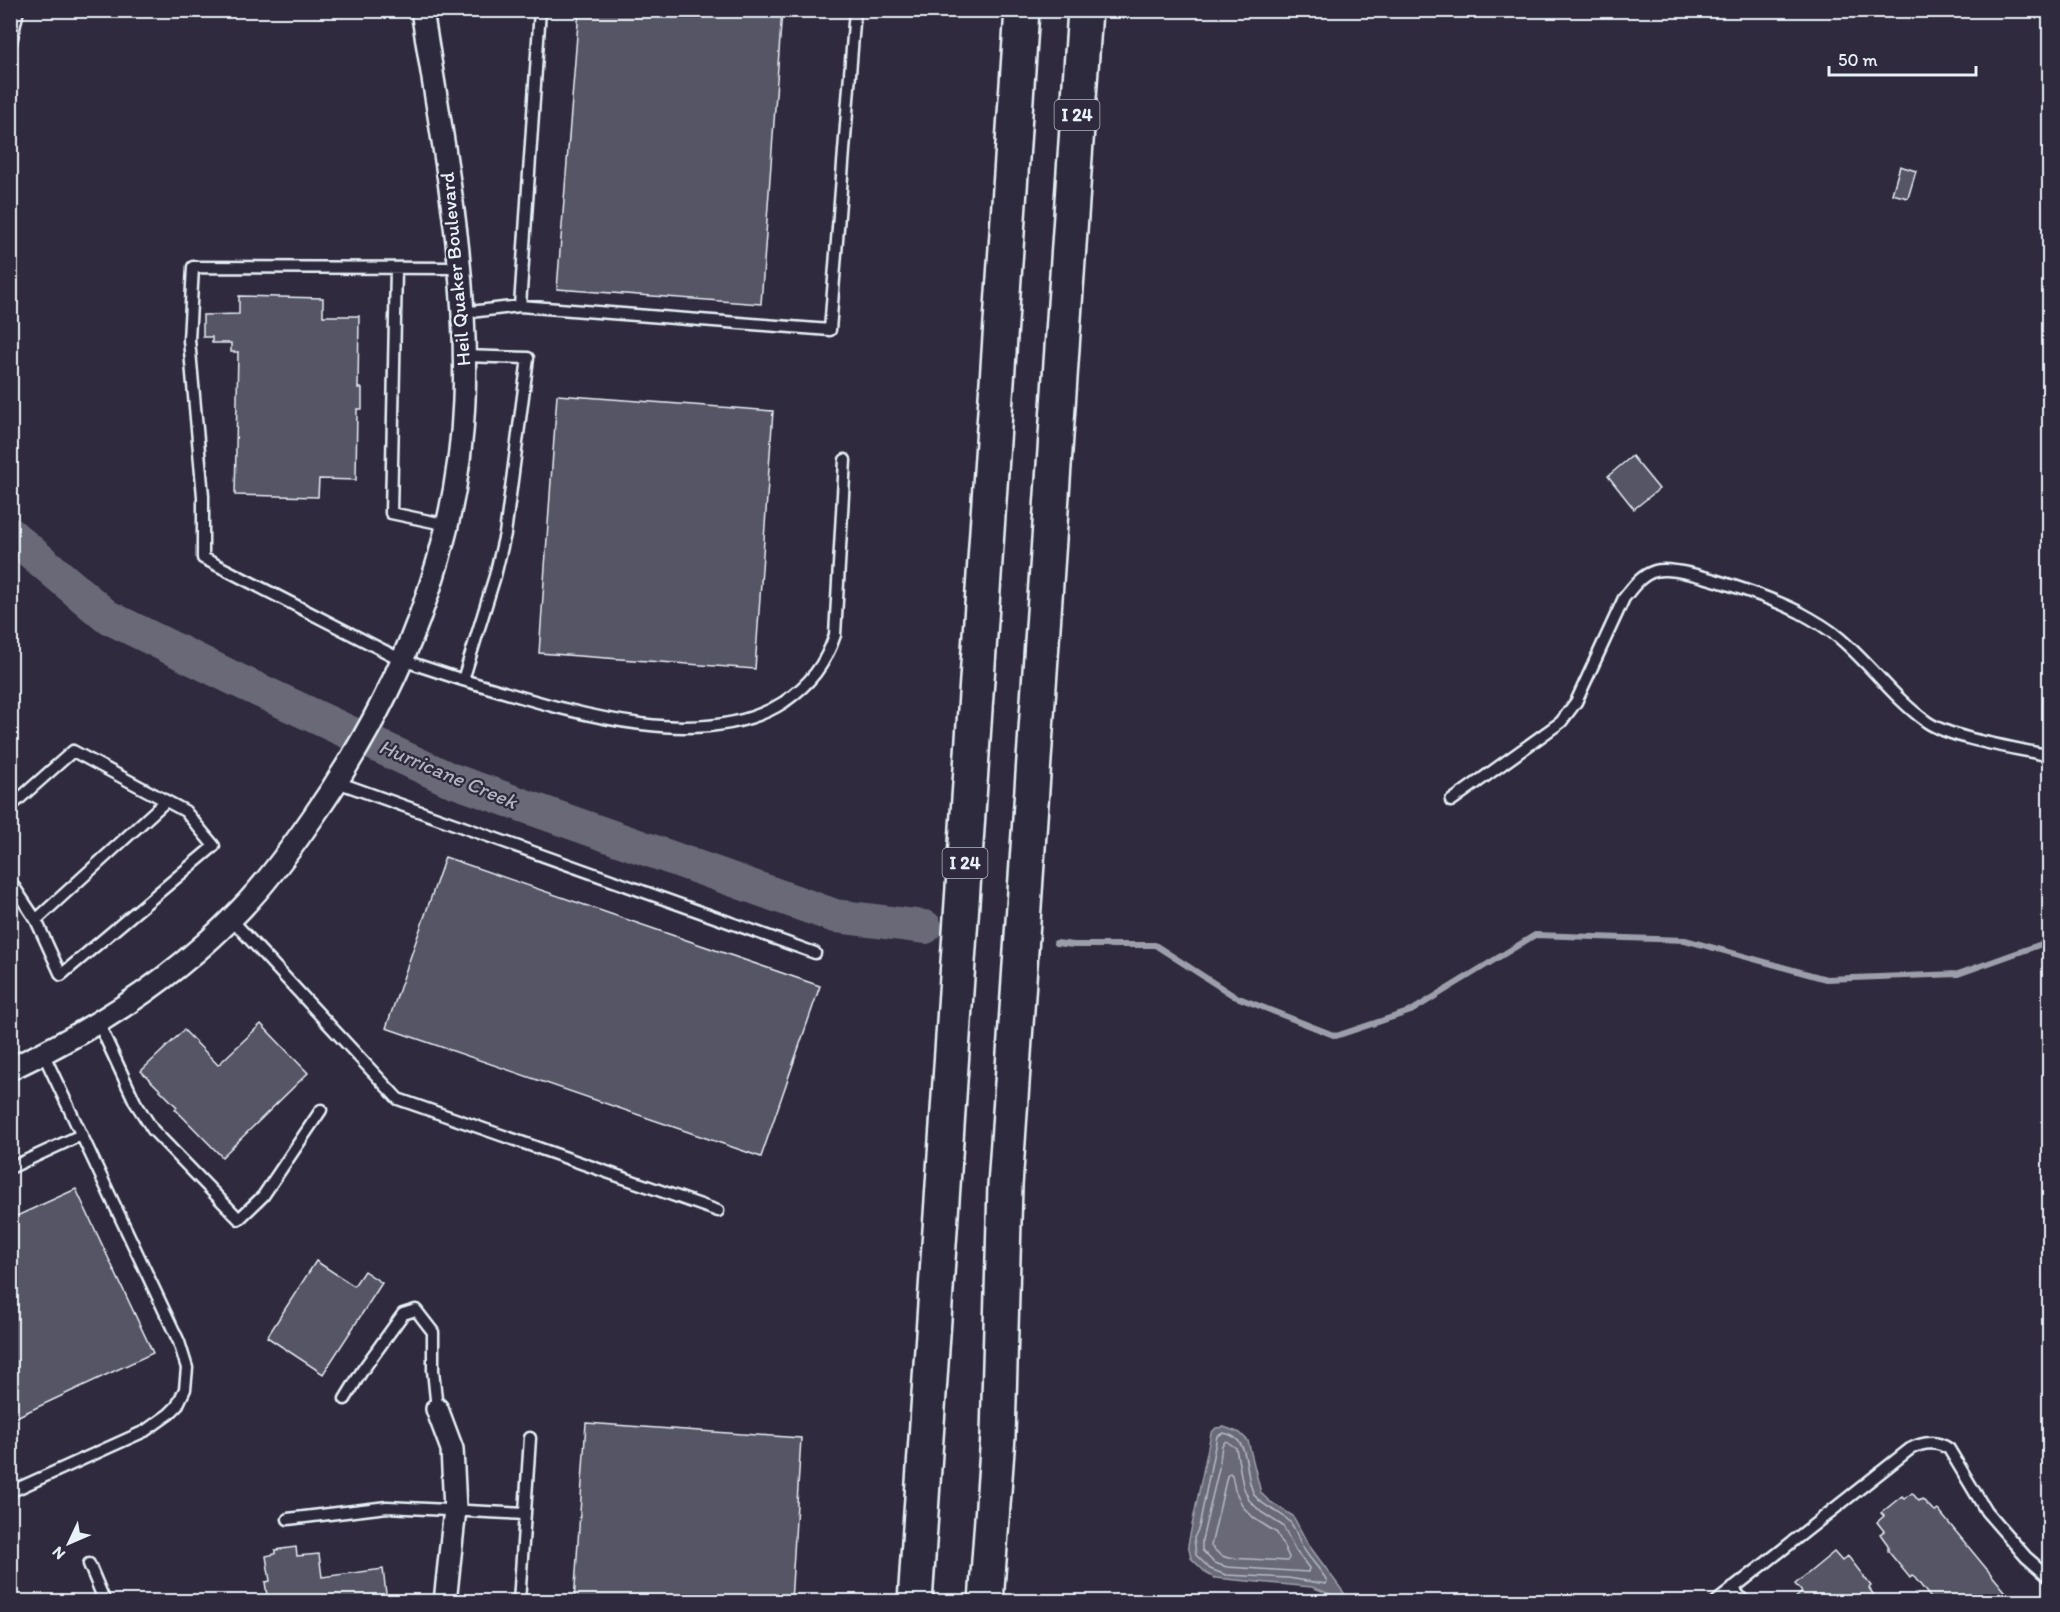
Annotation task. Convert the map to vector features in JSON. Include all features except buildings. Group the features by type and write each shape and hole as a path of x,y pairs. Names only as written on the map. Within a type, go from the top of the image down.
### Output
{"highway":[{"name":"I 24","path":"915,1602 1022,10"},
{"name":"I 24","path":"986,1602 998,1436 1005,1186 1085,10"},
{"path":"998,1436 1005,1602"}],"street":[{"name":"Heil Quaker Boulevard","path":"11,1067 43,1053 98,1022 184,961 231,919 284,858 355,754 370,729 402,660 425,602 448,525 460,456 464,402 464,356 458,268 450,199 422,10"},
{"path":"437,1409 452,1449 455,1509 445,1602"}],"lane":[{"path":"10,47 18,10"},
{"path":"520,306 540,10"},
{"path":"462,313 520,306 830,330 855,10"},
{"path":"458,268 193,267 189,340 203,496 203,558 402,660 462,680 585,713 656,726 723,725 761,714 780,705 796,694 820,670 826,660 835,635 845,460"},
{"path":"396,269 391,513 448,525"},
{"path":"462,680 495,576 505,534 528,358 464,356"},
{"path":"1451,801 1561,722 1576,702 1624,597 1646,575 1668,570 1693,574 1730,586 1797,611 1820,624 1843,641 1898,697 1928,722 1954,734 2049,756"},
{"path":"10,807 73,751 184,811 214,846 61,975 36,920 10,881"},
{"path":"337,782 815,953"},
{"path":"36,920 166,801"},
{"path":"231,919 398,1099 718,1211"},
{"path":"98,1022 135,1102 153,1131 239,1219 263,1196 321,1110"},
{"path":"10,1492 145,1431 177,1406 185,1389 186,1368 179,1342 43,1053"},
{"path":"10,1168 81,1135"},
{"path":"345,1399 403,1314 416,1310 433,1332 437,1409"},
{"path":"519,1602 530,1438"},
{"path":"1716,1602 1910,1449 1927,1442 1949,1449 1986,1511 2026,1558 2049,1578"},
{"path":"288,1519 387,1507 525,1514"},
{"path":"89,1564 105,1602"},
{"path":"1733,1588 1744,1602"}],"water":[{"path":"1224,1427 1240,1433 1248,1441 1261,1493 1269,1501 1293,1516 1308,1544 1347,1597 1345,1600 1312,1587 1215,1578 1207,1574 1191,1558 1188,1545 1211,1433 1216,1428"}],"waterway":[{"name":"Hurricane Creek","path":"10,534 106,616 449,779 835,916 925,927"},
{"path":"1056,943 1155,945 1234,996 1336,1036 1411,1011 1535,935 1685,940 1826,979 1958,974 2050,941"}]}
